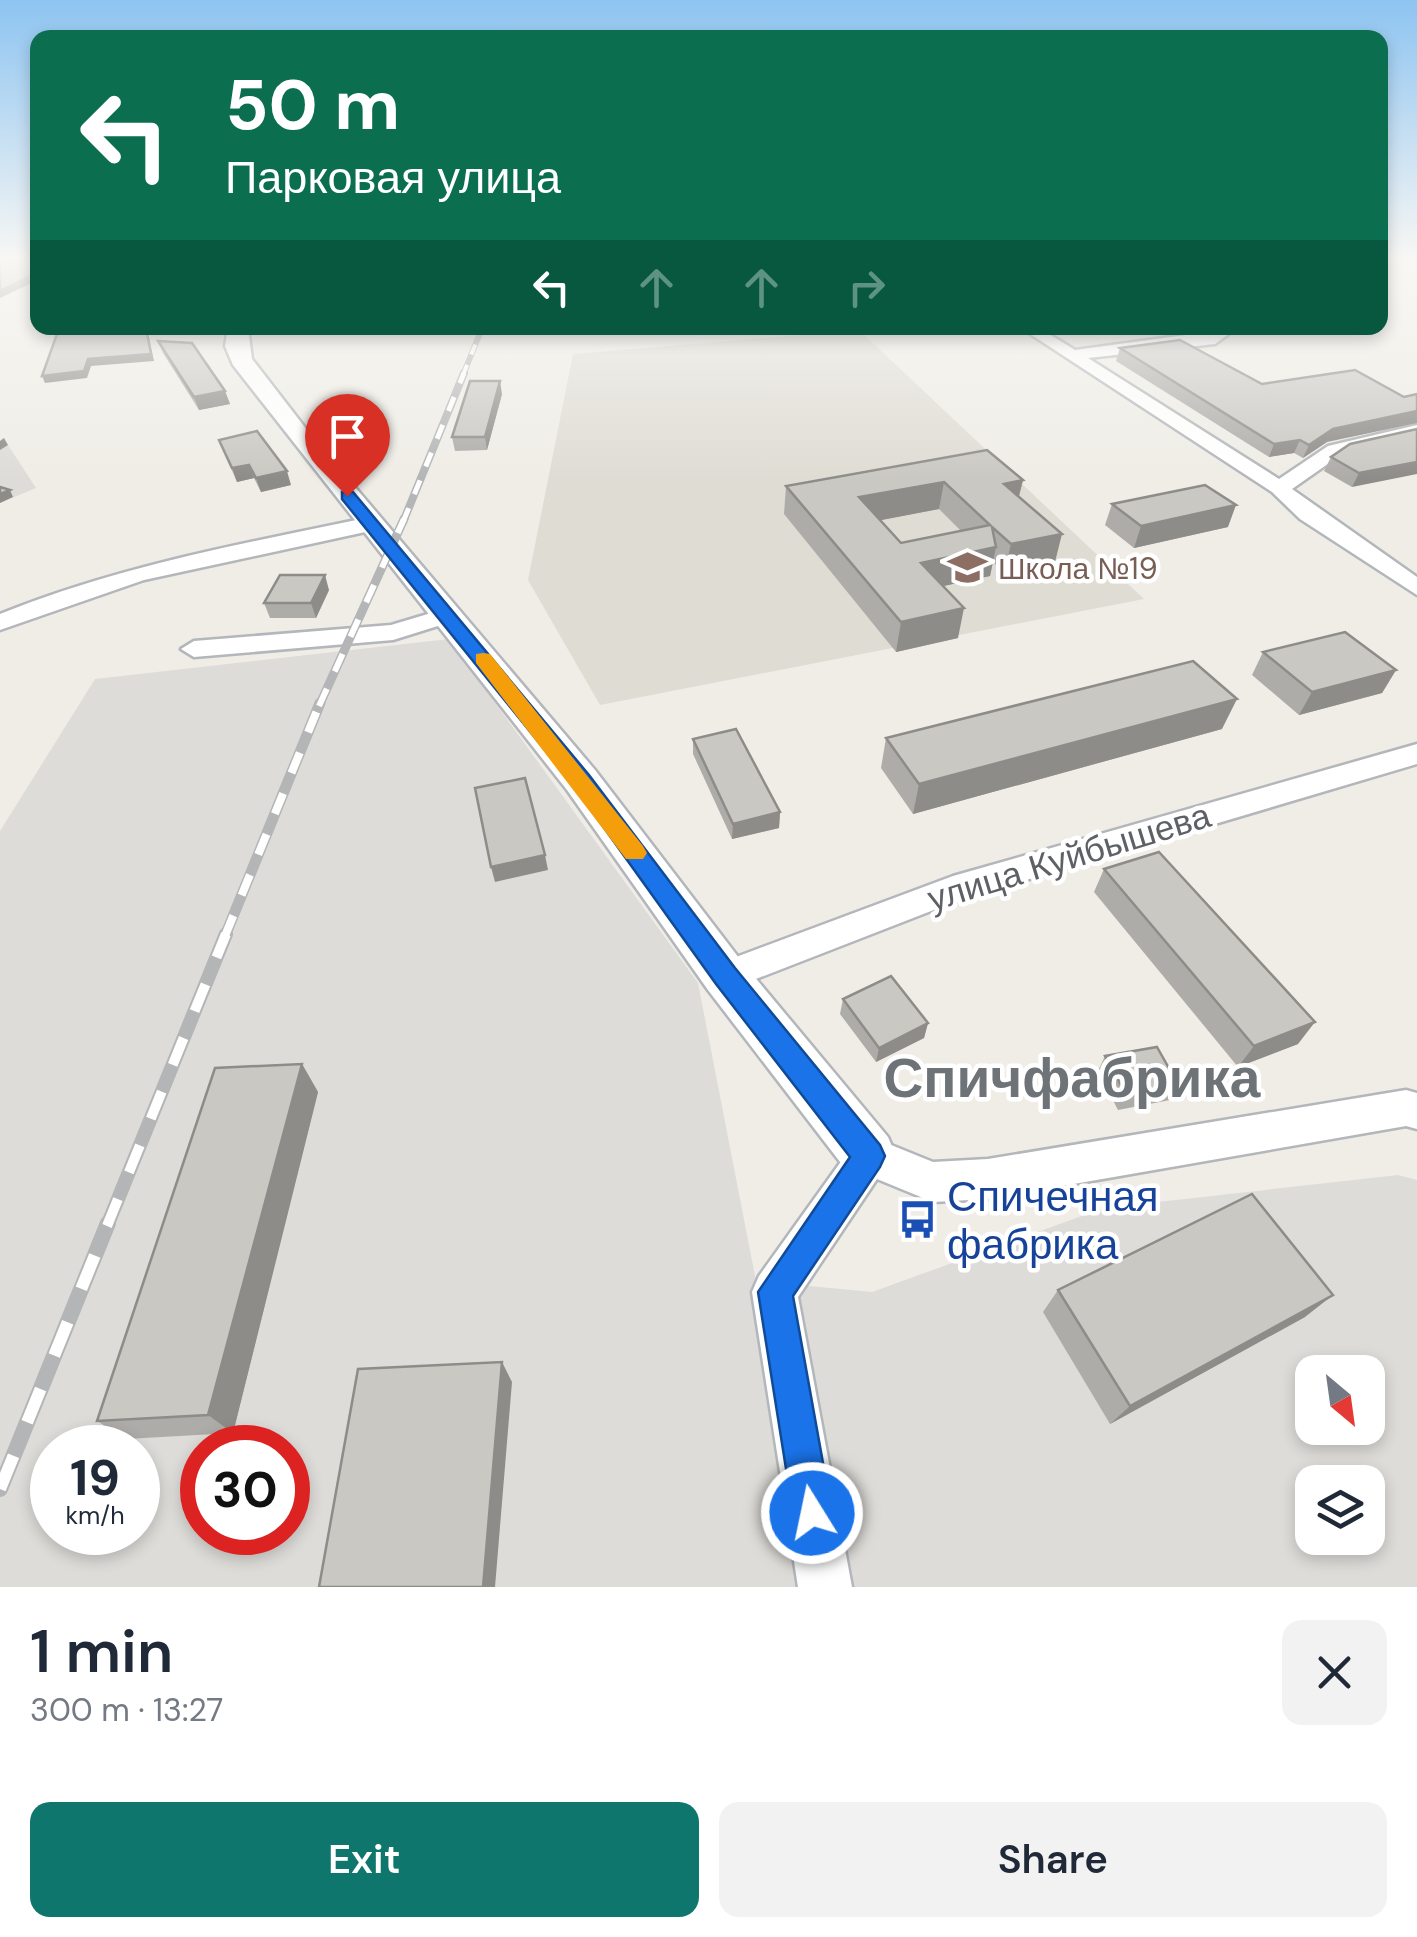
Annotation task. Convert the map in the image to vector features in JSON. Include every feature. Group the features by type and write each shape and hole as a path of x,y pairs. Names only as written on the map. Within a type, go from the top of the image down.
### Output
{"street":[{"path":"237,335 241,360 582,780 726,976 869,1156 933,1182 988,1179 1406,1108 1417,1112"},
{"path":"1040,335 1279,488 1308,514 1417,588"},
{"path":"1073,356 1215,339 1220,335"},
{"path":"1279,488 1335,450 1417,431"},
{"path":"0,623 69,592 371,524"},
{"path":"194,649 393,632 448,615"},
{"name":"улица Куйбышева","path":"726,976 953,889 1417,754"},
{"path":"825,1587 775,1292 869,1156"}],"shaded area":[{"path":"799,335 864,335 1144,599 600,705 528,580 573,354"},
{"path":"0,443 8,445 36,488 0,503"},
{"path":"449,639 698,983 756,1281 872,1292 1104,1208 1398,1175 1417,1180 1417,1587 0,1587 0,831 95,679"}],"building":[{"path":"57,335 147,335 151,354 88,359 84,371 42,376"},
{"path":"1180,340 1262,384 1355,370 1404,397 1417,394 1417,411 1333,429 1309,445 1300,440 1274,444 1120,348"},
{"path":"158,341 192,343 225,391 194,397"},
{"path":"470,381 500,381 485,437 452,437"},
{"path":"1417,429 1417,462 1359,473 1331,457 1350,444"},
{"path":"257,431 287,471 256,478 249,465 232,468 219,440"},
{"path":"987,450 1023,480 1004,484 1062,534 1011,544 992,527 996,547 921,563 964,608 901,622 786,486","holes":["944,482 990,525 901,543 859,497"]},
{"path":"1205,485 1236,505 1141,526 1112,504"},
{"path":"280,575 325,575 311,603 264,603"},
{"path":"1345,632 1396,670 1312,692 1263,652"},
{"path":"1193,661 1237,699 919,784 886,738"},
{"path":"736,729 780,812 733,824 693,739"},
{"path":"525,778 545,855 491,867 475,788"},
{"path":"1159,852 1315,1022 1254,1046 1104,869"},
{"path":"891,976 928,1023 879,1048 843,999"},
{"path":"1157,1047 1179,1086 1127,1096 1105,1056"},
{"path":"302,1064 208,1415 97,1421 215,1068"},
{"path":"1252,1194 1333,1295 1130,1406 1058,1290"},
{"path":"502,1362 483,1587 319,1587 358,1369"}],"railway":[{"path":"463,375 479,335"},
{"path":"403,522 464,373"},
{"path":"319,706 404,519"},
{"path":"225,936 320,703"},
{"path":"107,1226 226,934"},
{"path":"0,1489 108,1223"}],"slow traffic":[{"path":"483,659 582,780 635,853"}],"place":[{"name":"Школа №19","path":"968,568"},
{"name":"Спичечная фабрика","path":"917,1220"}],"district":[{"name":"Спичфабрика","path":"1072,1078"}],"route":[{"path":"347,496 582,780 726,976 869,1156 775,1292 812,1513"}]}
